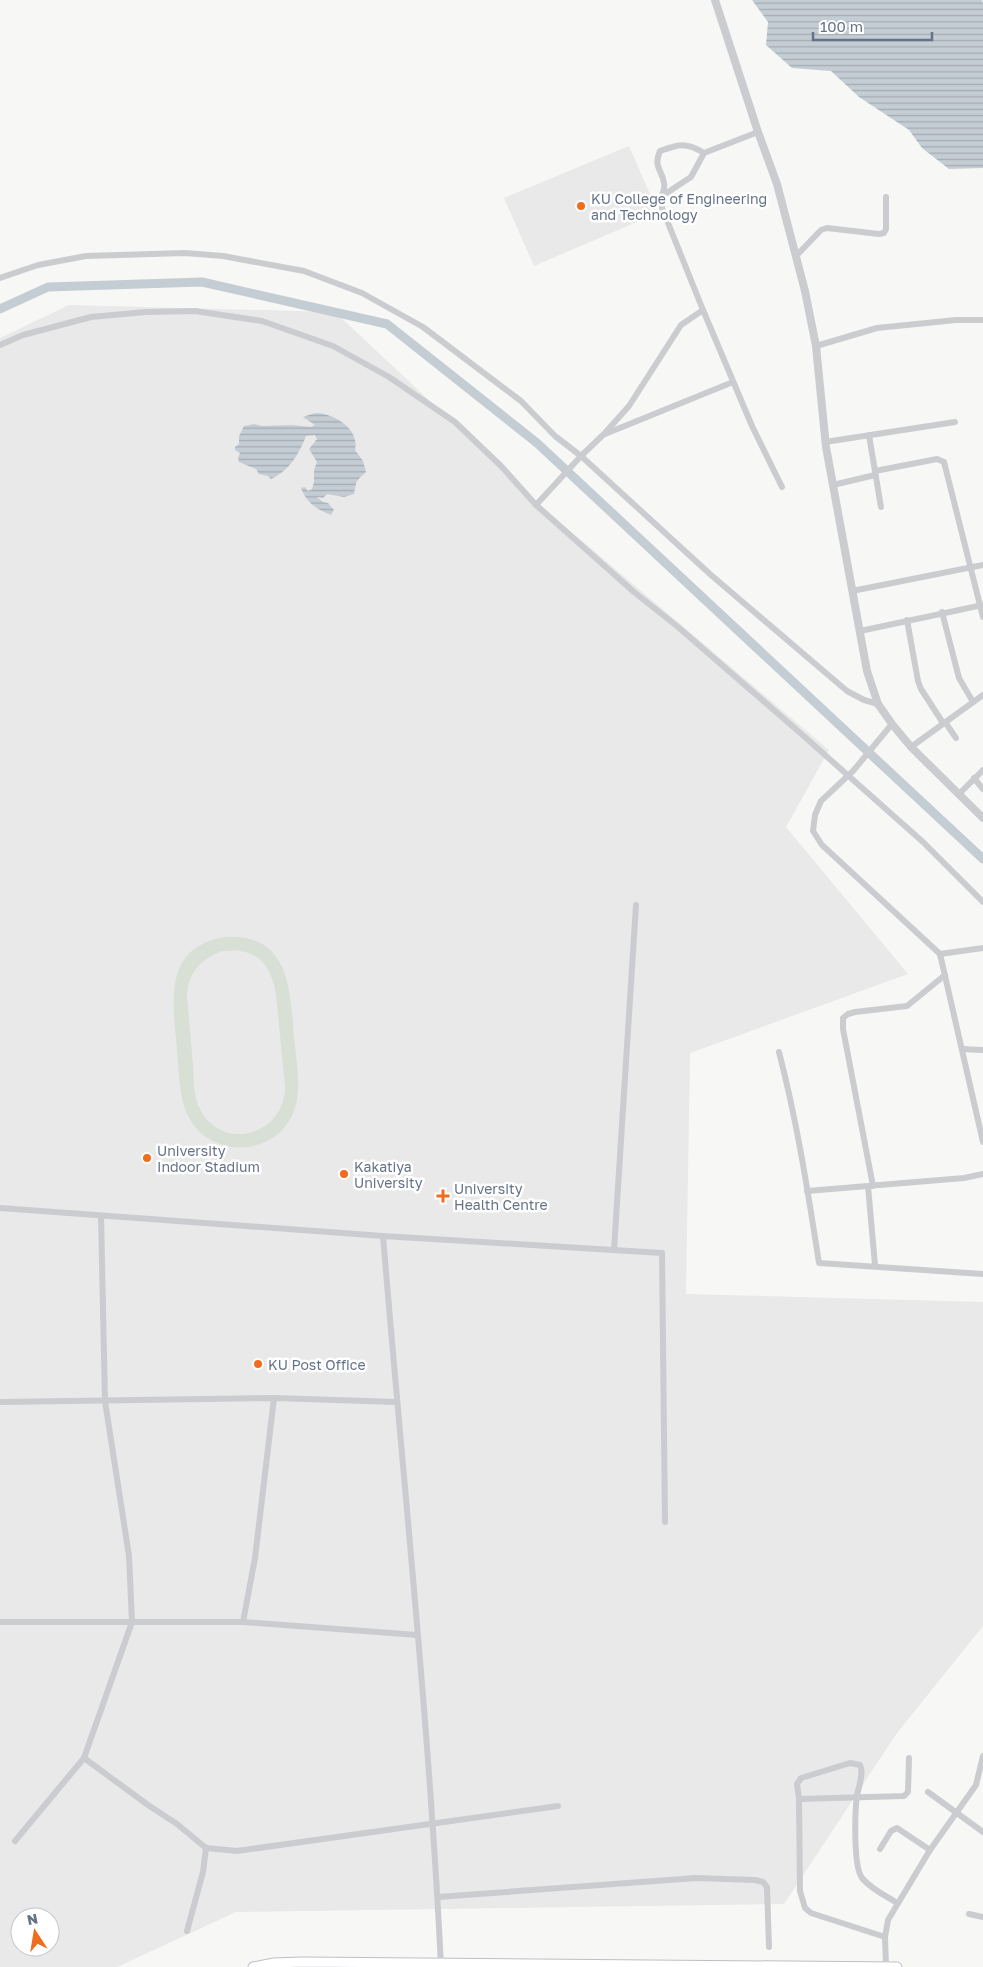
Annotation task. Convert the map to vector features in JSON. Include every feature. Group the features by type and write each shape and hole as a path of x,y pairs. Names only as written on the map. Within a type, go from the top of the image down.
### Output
{"main road":[{"path":"253,1967 274,1963 302,1962 441,1965 897,1967"}],"street":[{"path":"715,0 777,184 796,256 816,346 825,442 867,671 878,704 892,724 911,747 983,818"},
{"path":"662,196 691,177 704,153 758,132"},
{"path":"704,153 690,145 680,144 660,151 656,166 664,184 662,208 733,382 782,487"},
{"path":"796,256 821,230 827,228 879,234 884,232 886,229 886,196"},
{"path":"0,278 38,264 86,256 185,253 222,256 304,271 362,293 423,327 521,401 554,436 711,575 847,690 864,700 878,704"},
{"path":"536,505 604,434 634,399 681,325 703,310"},
{"path":"0,345 23,335 91,317 146,312 195,311 262,321 333,346 389,377 455,422 501,466 536,505 756,694 923,842 983,902"},
{"path":"816,346 878,328 956,320 983,320"},
{"path":"604,434 733,382"},
{"path":"825,442 955,422"},
{"path":"869,435 881,507"},
{"path":"833,485 937,459 944,462 982,605 983,617"},
{"path":"852,591 983,565"},
{"path":"860,631 982,605"},
{"path":"942,612 959,678 973,702"},
{"path":"907,620 918,681 944,723 956,738"},
{"path":"911,747 983,695"},
{"path":"892,724 852,771 821,801 815,815 814,831 822,845 940,954 983,1142"},
{"path":"959,794 983,770"},
{"path":"974,778 983,788"},
{"path":"614,1250 636,905"},
{"path":"940,954 983,948"},
{"path":"875,1265 870,1186 843,1029 843,1018 855,1012 906,1006 945,976"},
{"path":"962,1049 983,1050"},
{"path":"779,1052 786,1078 807,1191 818,1263 875,1265 983,1274"},
{"path":"807,1191 964,1178 983,1174"},
{"path":"0,1208 382,1236 662,1253 665,1522"},
{"path":"15,1841 84,1758 132,1622 129,1556 105,1401 102,1216"},
{"path":"382,1236 417,1635 438,1897 441,1965"},
{"path":"0,1402 274,1398 397,1402"},
{"path":"243,1622 255,1558 274,1398"},
{"path":"0,1622 243,1622 417,1635"},
{"path":"886,1966 885,1937 888,1920 930,1850 976,1785 983,1756"},
{"path":"84,1758 177,1824 206,1848 237,1851 558,1806"},
{"path":"799,1799 907,1794 909,1758"},
{"path":"885,1937 811,1912 805,1908 800,1891 799,1799 797,1784 801,1778 850,1762 856,1762 862,1768 857,1797 856,1858 858,1871 866,1882 897,1903"},
{"path":"928,1792 983,1832"},
{"path":"880,1849 891,1832 897,1828 930,1850"},
{"path":"187,1931 203,1872 206,1848"},
{"path":"438,1897 696,1878 755,1880 763,1882 767,1887 769,1947"},
{"path":"968,1914 983,1918"}],"shaded area":[{"path":"752,0 982,0 983,168 949,169 922,148 909,130 859,97 831,71 792,68 766,45 768,22"},
{"name":"KU College of Engineering and Technology","path":"629,146 658,213 534,266 504,198"},
{"name":"Kakatiya University","path":"69,305 335,312 548,512 829,750 786,827 908,974 690,1053 686,1294 983,1302 983,1626 897,1733 784,1904 236,1912 117,1967 0,1967 0,338"},
{"path":"315,413 337,419 350,429 354,435 355,450 363,461 366,472 357,482 354,494 344,497 327,494 323,498 317,497 323,502 328,503 334,510 331,515 313,505 306,498 301,488 305,487 308,491 312,489 314,482 314,470 317,462 309,449 317,439 315,435 306,436 293,461 271,479 268,476 259,474 256,469 239,462 240,453 235,450 235,447 239,444 239,436 244,426 254,424 262,426 292,425 311,427 315,425 303,417"},
{"path":"225,937 246,938 263,944 274,954 288,984 298,1075 297,1100 294,1112 288,1123 279,1133 260,1144 243,1148 211,1140 200,1132 192,1123 187,1112 180,1088 174,1014 176,980 181,965 190,952 205,943","holes":["223,951 240,951 253,955 263,962 274,984 285,1087 282,1104 275,1117 264,1127 251,1132 237,1134 223,1131 210,1123 200,1109 196,1099 187,996 193,974 202,962"]}],"waterway":[{"path":"0,309 48,287 202,282 387,324 537,443 983,859"}],"place":[{"name":"KU College of Engineering and Technology","path":"581,206"},
{"name":"University Indoor Stadium","path":"147,1158"},
{"name":"Kakatiya University","path":"344,1174"},
{"name":"University Health Centre","path":"443,1196"},
{"name":"KU Post Office","path":"258,1364"}]}
